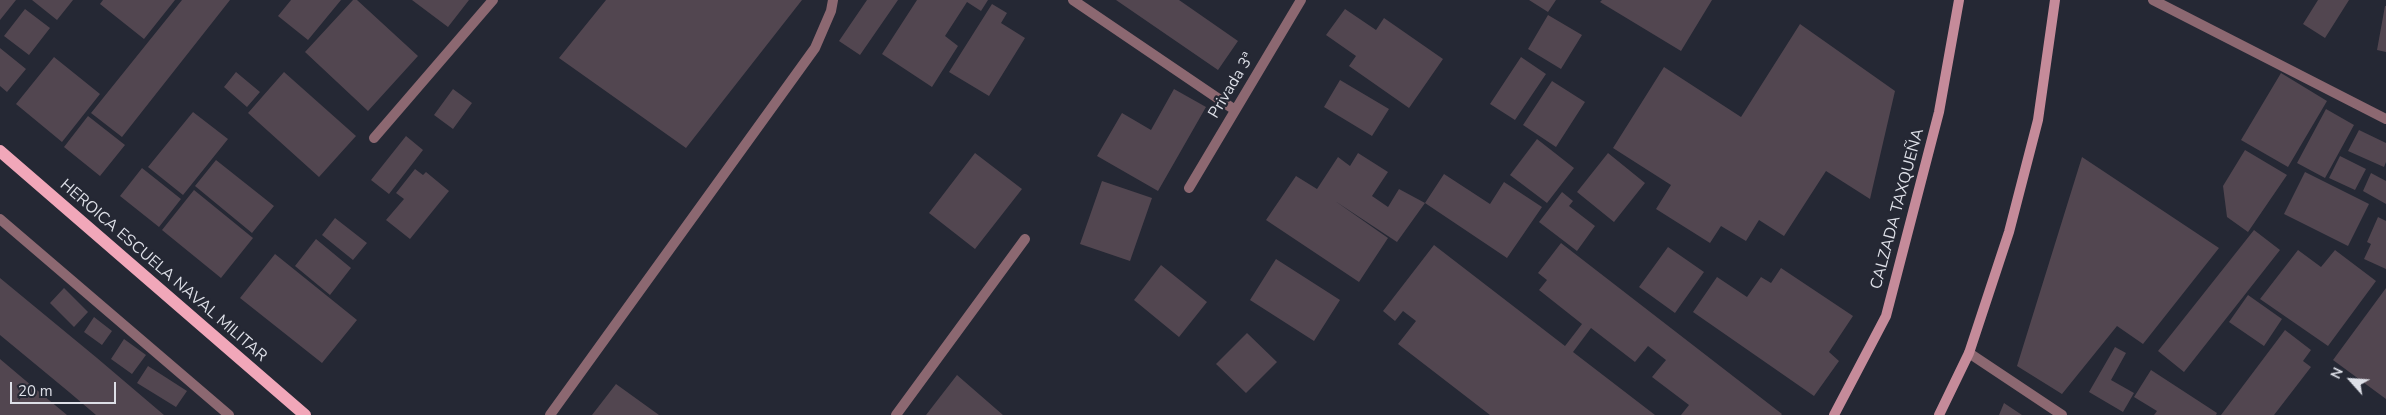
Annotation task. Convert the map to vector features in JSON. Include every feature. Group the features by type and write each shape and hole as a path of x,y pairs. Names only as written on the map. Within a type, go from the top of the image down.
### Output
{"main road":[{"name":"CALZADA TAXQUEÑA","path":"1834,415 1886,316 1939,112 1959,0"},
{"path":"1939,415 1969,353 2009,232 2038,120 2055,0"},
{"name":"HEROICA ESCUELA NAVAL MILITAR","path":"0,151 305,415"}],"street":[{"path":"374,138 493,0"},
{"path":"550,415 815,48 831,11 833,0"},
{"path":"1073,0 1235,110"},
{"name":"Privada 3ª","path":"1189,188 1301,0"},
{"path":"2153,0 2386,119"},
{"path":"0,219 229,415"},
{"path":"896,415 1025,239"},
{"path":"1969,353 2062,415"}],"building":[{"path":"0,0 16,0 0,20"},
{"path":"32,0 73,0 57,20"},
{"path":"103,0 175,0 144,39 100,4"},
{"path":"182,0 230,0 122,137 91,113"},
{"path":"291,0 341,0 308,40 278,16"},
{"path":"353,0 357,0 418,56 368,111 305,52"},
{"path":"412,0 469,0 448,27"},
{"path":"606,0 802,0 686,148 559,58"},
{"path":"867,0 898,0 860,55 839,41"},
{"path":"917,0 988,0 981,11 967,2 945,36 958,46 932,87 882,54"},
{"path":"1116,0 1179,0 1238,41 1218,70"},
{"path":"1529,0 1556,0 1548,12"},
{"path":"1602,0 1712,0 1681,51 1600,2"},
{"path":"2318,0 2349,0 2325,38 2303,24"},
{"path":"992,4 1007,13 1001,23 1025,38 989,96 949,72"},
{"path":"2386,6 2386,52 2377,50"},
{"path":"25,9 50,28 29,55 4,36"},
{"path":"1345,9 1376,30 1384,18 1443,59 1409,108 1349,66 1356,56 1326,35"},
{"path":"1548,15 1582,35 1561,69 1528,49"},
{"path":"1800,24 1895,91 1870,199 1826,171 1784,236 1759,220 1746,241 1721,226 1710,243 1656,209 1671,185 1613,148 1664,67 1741,117"},
{"path":"0,48 26,69 7,92 0,86"},
{"path":"54,57 100,94 62,142 16,104"},
{"path":"1521,57 1546,74 1515,120 1490,104"},
{"path":"236,72 260,92 247,107 224,87"},
{"path":"284,72 356,136 319,177 248,113"},
{"path":"2281,73 2327,101 2288,167 2241,140"},
{"path":"1340,80 1389,109 1372,136 1324,107"},
{"path":"1552,81 1585,102 1556,147 1523,125"},
{"path":"453,89 472,103 453,129 434,115"},
{"path":"1174,89 1206,107 1158,191 1097,156 1122,113 1151,130"},
{"path":"2326,109 2354,125 2325,178 2297,163"},
{"path":"193,112 228,139 183,195 148,167"},
{"path":"88,116 125,145 100,176 64,147"},
{"path":"2359,130 2386,143 2386,162 2384,167 2348,151"},
{"path":"406,136 423,150 389,194 371,180"},
{"path":"1537,139 1574,168 1547,203 1510,175"},
{"path":"2245,150 2287,175 2248,232 2227,217 2223,186"},
{"path":"975,153 1022,189 975,249 929,213"},
{"path":"1358,153 1388,172 1372,196 1388,207 1399,189 1425,203 1397,242 1335,201 1388,238 1359,282 1266,220 1296,176 1317,189 1338,157 1350,166"},
{"path":"1608,153 1645,183 1614,222 1577,192"},
{"path":"2340,156 2366,169 2355,190 2329,178"},
{"path":"2082,157 2219,248 2143,344 2117,326 2062,394 2017,366"},
{"path":"216,160 274,206 252,233 195,186"},
{"path":"142,168 181,199 159,227 120,196"},
{"path":"415,169 423,175 426,172 449,191 410,239 386,220 404,199 396,193"},
{"path":"2305,172 2369,204 2348,246 2284,214"},
{"path":"2371,173 2386,181 2386,204 2363,191"},
{"path":"1444,174 1490,204 1504,182 1542,207 1507,258 1425,203"},
{"path":"1102,181 1152,198 1130,261 1080,244"},
{"path":"194,190 253,238 221,278 162,230"},
{"path":"1562,192 1573,201 1569,206 1595,226 1577,251 1539,222"},
{"path":"2378,217 2386,221 2386,269 2364,259 2371,244 2367,242"},
{"path":"335,218 367,243 353,260 322,235"},
{"path":"2254,230 2280,250 2184,372 2158,351"},
{"path":"316,239 351,268 330,295 295,266"},
{"path":"1561,243 1782,414 1681,415 1689,405 1652,377 1666,360 1648,346 1635,362 1591,328 1573,352 1655,415 1490,415 1398,344 1416,321 1403,311 1395,321 1383,311 1434,245 1565,346 1582,324 1539,290 1547,280 1538,273"},
{"path":"1668,247 1704,272 1675,313 1639,287"},
{"path":"2298,250 2321,267 2335,250 2376,281 2328,346 2260,299"},
{"path":"275,254 357,320 322,363 240,298"},
{"path":"1276,259 1340,300 1314,341 1250,300"},
{"path":"1161,265 1207,302 1179,337 1134,300"},
{"path":"1781,268 1853,316 1829,352 1839,361 1814,396 1693,312 1717,277 1747,297 1761,277 1771,283"},
{"path":"0,278 164,415 96,415 0,335"},
{"path":"64,288 88,312 74,327 50,303"},
{"path":"2386,288 2386,399 2333,360"},
{"path":"2248,295 2282,319 2264,346 2229,322"},
{"path":"94,317 112,331 102,345 84,332"},
{"path":"2285,330 2311,350 2303,361 2311,367 2274,415 2221,415"},
{"path":"1247,333 1277,362 1246,393 1216,364"},
{"path":"124,339 146,355 132,374 111,359"},
{"path":"2115,347 2126,353 2111,380 2134,393 2123,412 2089,392"},
{"path":"0,359 32,386 67,415 0,415"},
{"path":"148,366 187,391 176,407 137,383"},
{"path":"2151,370 2217,413 2216,415 2154,415 2157,411 2134,397"},
{"path":"957,375 1003,415 926,415"},
{"path":"616,384 659,415 592,415"},
{"path":"2004,403 2022,415 1999,415"}]}
